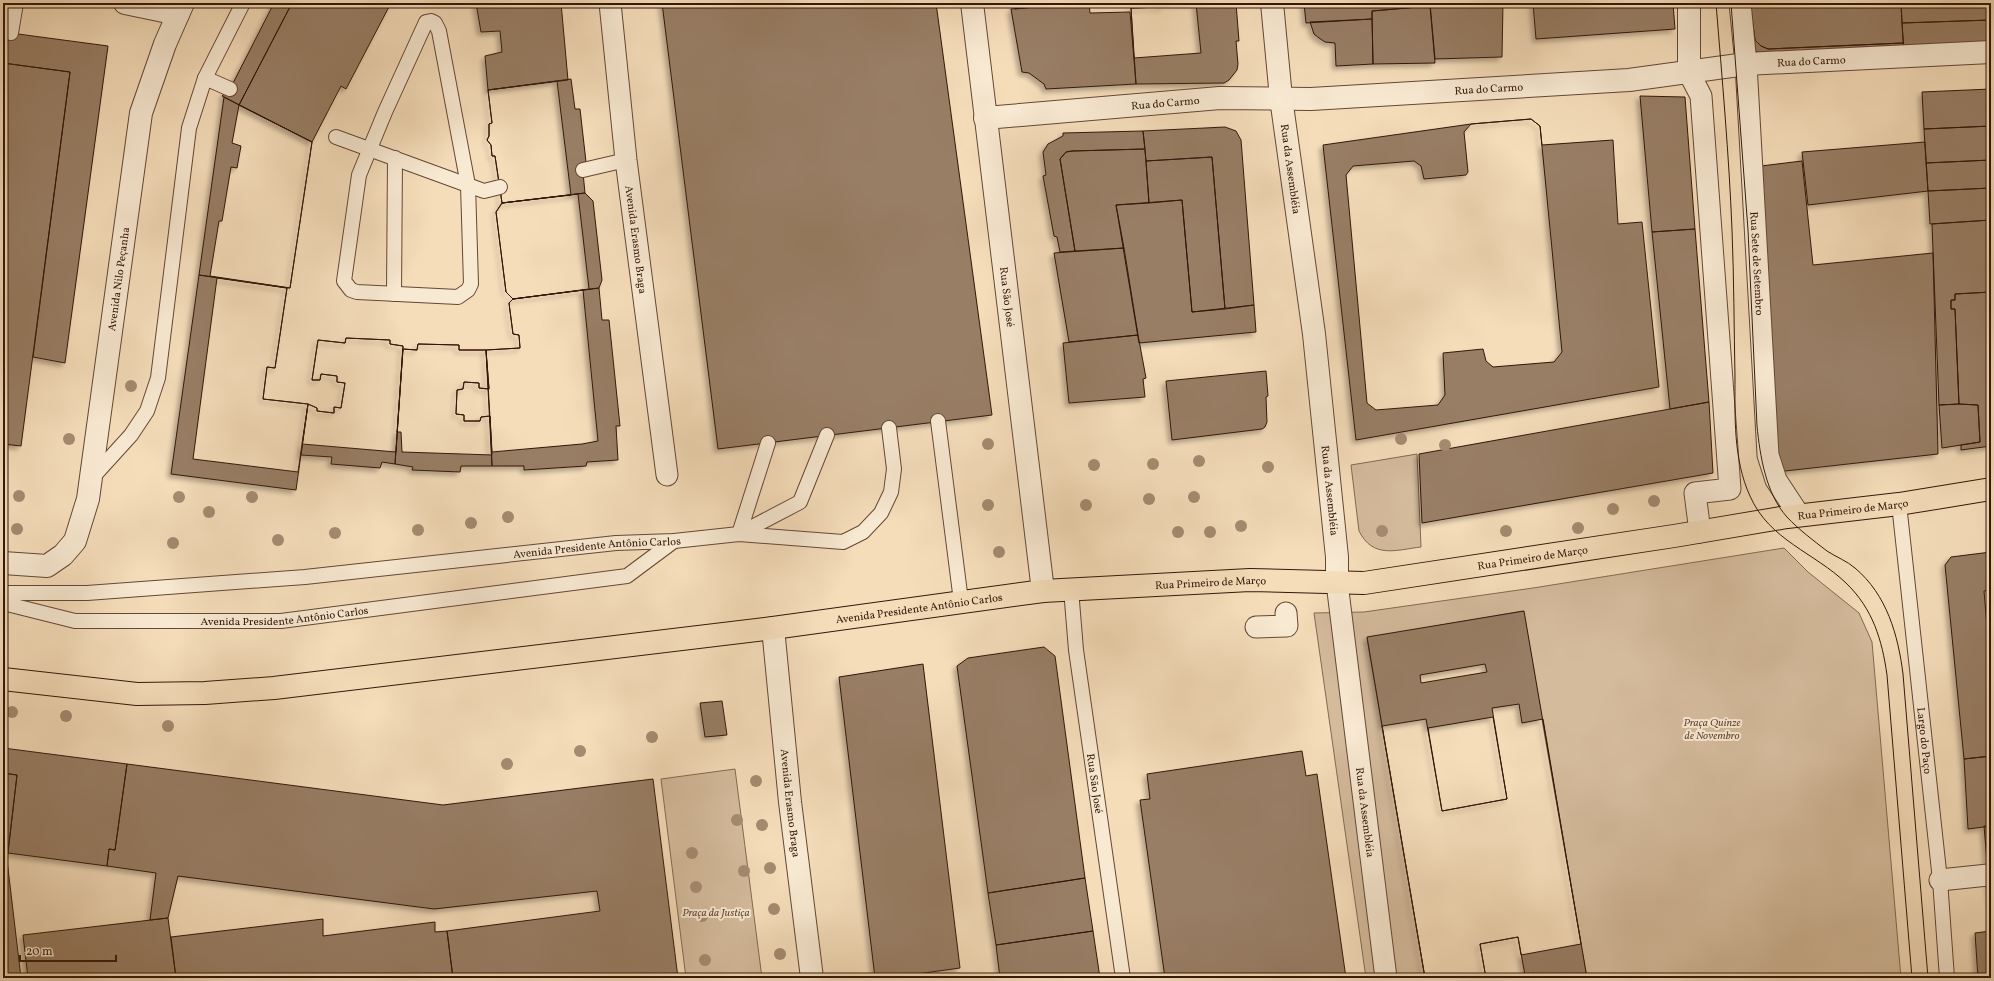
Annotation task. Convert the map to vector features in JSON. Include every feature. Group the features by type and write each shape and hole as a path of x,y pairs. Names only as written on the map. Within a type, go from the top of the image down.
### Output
{"main road":[{"name":"Rua Primeiro de Março","path":"1071,589 1250,580 1337,583 1364,582 1700,532 1799,515 1899,504 1991,489"},
{"name":"Avenida Presidente Antônio Carlos","path":"3,679 137,694 206,693 274,688 412,673 773,628 961,601 1071,589"}],"street":[{"path":"125,3 181,9"},
{"name":"Avenida Erasmo Braga","path":"610,3 626,160 667,474"},
{"name":"Rua São José","path":"972,3 1043,591"},
{"name":"Rua da Assembléia","path":"1272,3 1281,98 1314,334 1337,557 1337,583 1386,978"},
{"path":"1689,3 1689,73 1702,96 1730,488 1695,493 1700,532"},
{"name":"Rua Sete de Setembro","path":"1740,3 1746,64 1768,455 1776,480 1799,515"},
{"name":"Avenida Nilo Peçanha","path":"3,563 47,566 63,555 75,541 88,499 141,112 181,9"},
{"name":"Rua do Carmo","path":"985,118 1220,98 1310,99 1518,88 1629,80 1746,64 1991,52"},
{"path":"1256,627 1287,626 1286,613"},
{"name":"Avenida Erasmo Braga","path":"773,628 790,802 812,978"},
{"path":"1940,880 1988,875"}],"lane":[{"path":"11,33 16,3"},
{"path":"90,480 130,435 147,412 158,378 189,128 205,78 243,3"},
{"path":"431,21 436,23 439,31 468,185 471,284 468,290 458,297 357,292 351,290 344,281 359,175 369,149 426,22 431,21"},
{"path":"205,78 230,89"},
{"path":"336,137 484,191 500,187"},
{"path":"394,294 395,158"},
{"path":"583,170 626,160"},
{"path":"938,421 961,601"},
{"path":"674,541 739,534 843,542 863,532 881,513 891,492 894,469 889,428"},
{"path":"739,534 800,502 827,435"},
{"path":"739,534 768,443"},
{"name":"Largo do Paço","path":"1899,504 1940,880 1947,978"},
{"name":"Avenida Presidente Antônio Carlos","path":"3,593 87,593 305,577 616,543 674,541"},
{"name":"Avenida Presidente Antônio Carlos","path":"3,603 75,621 281,621 627,576 674,541"},
{"name":"Rua São José","path":"1071,589 1076,650 1123,978"}],"green space":[{"path":"1417,454 1421,547 1386,551 1371,546 1359,531 1351,465"},
{"name":"Praça Quinze de Novembro","path":"1784,548 1808,572 1859,613 1872,642 1901,978 1587,978 1523,611 1367,638 1425,978 1366,978 1314,613 1364,612 1533,588"},
{"name":"Praça da Justiça","path":"735,769 762,978 686,978 661,779"}],"building":[{"path":"274,3 292,3 239,105 222,96 230,89"},
{"path":"292,3 391,3 346,89 341,86 312,142 239,105"},
{"path":"476,3 561,3 568,80 488,90 485,56 502,52 500,31 481,32"},
{"path":"662,3 936,3 992,415 718,449"},
{"path":"1014,3 1077,3 1015,9"},
{"path":"1089,3 1090,13 1130,12 1136,84 1046,89 1044,84 1029,73 1022,72 1011,9"},
{"path":"1162,3 1236,3 1239,41 1236,41 1238,64 1237,70 1229,80 1224,83 1136,84 1131,8 1163,7"},
{"path":"1162,3 1196,3 1201,53 1134,58 1131,8 1163,7"},
{"path":"1304,3 1430,3 1430,6 1372,11 1372,19 1306,23"},
{"path":"1430,3 1503,3 1502,57 1435,59"},
{"path":"1533,3 1673,3 1675,29 1536,39"},
{"path":"1750,3 1755,40 1761,46 1768,49 1903,43 1904,49 1759,53 1751,48"},
{"path":"1750,3 1901,3 1903,43 1768,49 1761,46 1755,40"},
{"path":"1901,3 1991,3 1991,20 1902,23"},
{"path":"1430,6 1435,63 1373,64 1372,11"},
{"path":"1372,19 1373,64 1336,66 1335,43 1325,42 1314,34 1310,22"},
{"path":"1991,20 1991,44 1904,49 1902,23"},
{"path":"3,32 108,46 65,363 33,357 70,72 3,63"},
{"path":"3,63 70,72 21,446 3,444"},
{"path":"571,79 575,109 580,109 586,162 582,163 585,193 502,203 495,156 492,156 491,145 487,140 489,136 489,124 492,123 488,90"},
{"path":"557,81 571,195 502,203 495,156 492,156 491,145 487,140 489,136 489,124 492,123 488,90"},
{"path":"1991,89 1991,126 1924,129 1922,92"},
{"path":"1640,96 1685,97 1695,229 1652,232"},
{"path":"224,97 312,142 290,288 199,275"},
{"path":"239,105 312,142 290,288 210,276 219,221 222,221 231,167 237,168 241,146 232,143"},
{"path":"1531,119 1540,126 1542,145 1613,140 1618,224 1642,222 1659,387 1356,440 1323,145 1471,124"},
{"path":"1531,119 1540,126 1562,352 1554,362 1493,367 1486,361 1483,349 1443,353 1445,395 1438,405 1376,410 1367,403 1346,175 1353,166 1414,161 1421,166 1424,179 1466,175 1468,172 1464,132 1471,124"},
{"path":"1991,126 1991,160 1926,163 1924,129"},
{"path":"1225,127 1236,131 1241,140 1254,305 1225,309 1212,157 1146,161 1143,131"},
{"path":"1143,131 1145,149 1072,151 1066,152 1060,159 1075,251 1060,252 1057,237 1054,236 1043,176 1046,175 1043,152 1048,144 1063,136 1063,133"},
{"path":"1925,142 1928,191 1808,205 1802,152"},
{"path":"1145,149 1149,203 1116,205 1124,248 1075,251 1060,159 1066,152 1072,151"},
{"path":"1212,157 1225,309 1192,312 1182,200 1149,203 1146,161"},
{"path":"1991,160 1991,188 1928,191 1926,163"},
{"path":"1802,161 1813,265 1933,253 1938,454 1776,472 1761,166"},
{"path":"1991,188 1991,220 1930,224 1928,191"},
{"path":"585,193 593,201 602,280 599,288 513,299 506,292 496,212 502,203"},
{"path":"578,194 589,289 513,299 506,292 496,212 502,203"},
{"path":"1182,200 1192,312 1254,305 1256,332 1139,343 1116,205"},
{"path":"1991,220 1991,292 1955,294 1955,300 1951,300 1951,309 1955,309 1959,404 1939,405 1932,224"},
{"path":"1695,229 1709,402 1670,409 1652,232"},
{"path":"1124,248 1138,335 1069,342 1054,253"},
{"path":"199,275 287,288 275,368 267,367 263,399 308,404 296,490 171,474"},
{"path":"217,278 287,288 275,368 267,367 263,399 308,404 298,472 193,459"},
{"path":"599,288 602,320 609,320 620,426 616,426 618,460 587,462 586,466 524,470 524,466 492,466 486,350 520,348 519,335 513,334 509,303 513,299"},
{"path":"583,290 598,441 582,444 492,452 486,350 520,348 519,335 513,334 509,303 513,299"},
{"path":"1991,292 1991,446 1961,450 1961,445 1980,442 1978,405 1959,404 1955,309 1951,309 1951,300 1955,300 1955,294"},
{"path":"1138,335 1146,378 1143,379 1145,397 1069,403 1063,343"},
{"path":"346,338 390,340 390,344 403,346 396,452 302,444 308,404 317,408 317,411 334,413 334,407 341,408 345,383 337,382 337,376 321,374 320,380 312,380 318,340 345,343"},
{"path":"346,338 390,340 390,344 403,346 395,464 382,462 380,468 331,464 332,457 301,455 308,404 317,408 317,411 334,413 334,407 341,408 345,383 337,382 337,376 321,374 320,380 312,380 318,340 345,343"},
{"path":"418,344 459,345 459,350 486,350 489,389 479,388 479,383 464,382 463,389 457,390 456,414 464,415 464,421 480,421 481,417 490,416 492,455 402,452 401,432 397,432 403,349 417,350"},
{"path":"418,344 459,345 459,350 486,350 489,389 479,388 479,383 464,382 463,389 457,390 456,414 464,415 464,421 480,421 481,417 490,416 492,466 461,466 460,472 412,470 413,467 395,464 403,349 417,350"},
{"path":"1266,371 1268,396 1266,397 1267,422 1265,427 1262,429 1172,440 1166,381"},
{"path":"1709,402 1713,473 1422,523 1419,454"},
{"path":"1939,405 1978,405 1980,442 1942,448"},
{"path":"1991,552 1991,590 1984,591 1988,638 1991,637 1991,756 1964,759 1945,565 1951,557"},
{"path":"1524,611 1587,978 1506,978 1525,975 1518,937 1480,944 1486,978 1425,978 1367,637","holes":["1485,664 1487,672 1421,683 1420,675","1493,717 1507,799 1442,811 1428,728"]},
{"path":"1044,647 1055,656 1085,878 988,893 957,666 968,658"},
{"path":"923,664 960,968 888,978 875,978 839,677"},
{"path":"722,701 727,735 705,737 700,703"},
{"path":"1519,704 1522,723 1543,719 1581,944 1521,955 1518,937 1480,944 1486,978 1425,978 1382,726 1426,719 1442,811 1507,799 1492,708"},
{"path":"3,748 127,764 115,850 109,849 107,866 8,853 17,775 3,773"},
{"path":"1302,751 1306,776 1317,774 1346,978 1165,978 1140,800 1150,799 1147,774"},
{"path":"1991,756 1991,826 1968,829 1964,759"},
{"path":"127,764 443,805 653,779 678,978 453,978 447,931 600,911 597,891 434,909 178,876 168,918 150,920 156,873 107,866 109,849 115,850"},
{"path":"3,773 17,775 7,860 21,978 3,978"},
{"path":"1984,826 1991,826 1991,903 1987,862"},
{"path":"1085,878 1093,931 996,945 988,893"},
{"path":"168,918 176,978 28,978 23,935"},
{"path":"323,919 323,936 435,922 435,932 447,931 453,978 176,978 171,937"},
{"path":"1093,931 1100,978 1000,978 996,945"},
{"path":"1991,931 1991,978 1978,978 1975,933"},
{"path":"1534,973 1534,978 1506,978 1525,975"}],"tram line":[{"path":"1716,3 1731,202 1734,285 1735,422 1740,467 1744,482 1758,511 1781,535 1834,572 1846,583 1870,614 1879,637 1887,675 1912,978"},
{"path":"1731,3 1748,230 1757,426 1762,462 1769,486 1780,508 1787,517 1827,551 1855,568 1866,579 1883,603 1894,630 1903,674 1928,978"}]}
